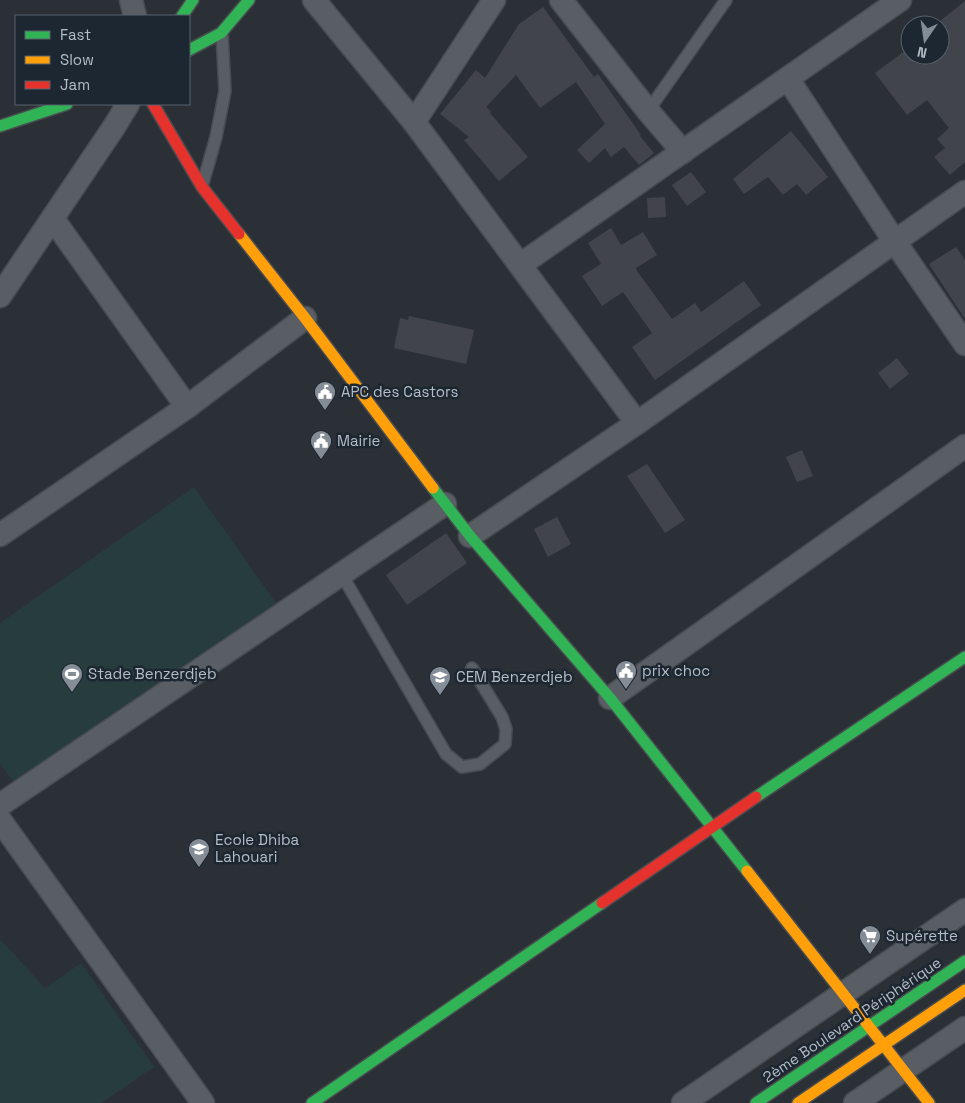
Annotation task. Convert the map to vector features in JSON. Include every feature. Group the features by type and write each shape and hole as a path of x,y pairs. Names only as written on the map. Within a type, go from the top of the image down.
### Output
{"street":[{"path":"132,0 134,15"},
{"path":"183,15 193,0"},
{"path":"190,49 222,33 249,0"},
{"path":"314,0 414,122 637,423"},
{"path":"414,122 494,0"},
{"path":"561,0 648,111 684,152"},
{"path":"520,265 900,0"},
{"path":"788,79 895,242 965,344"},
{"path":"0,126 64,105"},
{"path":"0,296 127,105"},
{"path":"153,105 202,187 445,504 470,536 610,698 929,1103"},
{"path":"470,536 637,423 965,192"},
{"path":"53,219 187,407"},
{"path":"0,535 187,407 304,318"},
{"path":"610,698 965,446"},
{"path":"0,805 445,504"},
{"path":"312,1103 711,828 965,657"},
{"path":"0,820 203,1103"},
{"path":"683,1103 965,910"},
{"name":"2ème Boulevard Périphérique","path":"756,1103 965,961"},
{"path":"798,1103 965,990"},
{"path":"855,1103 965,1028"}],"lane":[{"path":"648,111 726,0"},
{"path":"202,187 216,137 225,91 222,33"},
{"path":"342,575 446,754 462,768 480,764 505,744 506,729 502,717 472,668"}],"green space":[{"name":"Stade Benzerdjeb","path":"194,487 276,603 14,783 0,763 0,623"},
{"path":"0,939 45,988 81,963 154,1067 101,1103 0,1103"}],"building":[{"path":"965,1 965,162 950,175 934,157 945,148 937,139 949,128 927,100 907,115 875,73 900,54 900,65 950,65 950,15 948,15"},
{"path":"543,7 594,77 598,74 640,136 654,153 639,165 624,147 611,157 605,148 589,163 577,150 605,124 576,82 540,108 516,75 486,107 528,157 499,181 464,140 469,137 440,114 476,70 485,78 519,24"},
{"path":"791,131 828,177 806,195 797,184 783,195 768,177 744,194 733,179"},
{"path":"691,172 706,192 687,206 672,185"},
{"path":"665,197 666,217 648,218 647,198"},
{"path":"611,228 621,245 643,232 657,255 636,268 637,271 672,319 695,303 701,312 744,281 761,305 655,380 632,347 652,333 623,292 602,306 582,276 601,264 588,243"},
{"path":"956,247 965,260 965,319 929,264"},
{"path":"409,316 474,330 466,364 394,348 400,318 408,320"},
{"path":"897,358 909,374 890,389 878,373"},
{"path":"802,450 813,476 797,482 786,457"},
{"path":"647,464 685,520 665,533 627,476"},
{"path":"557,517 571,544 548,557 534,529"},
{"path":"446,533 467,563 407,605 386,575"}],"traffic: fast":[{"path":"183,15 193,0"},
{"path":"190,49 221,33 249,0"},
{"path":"0,126 64,105"},
{"path":"433,488 470,536 610,698 747,871"},
{"path":"756,797 965,657"},
{"path":"312,1103 602,903"},
{"path":"756,1103 965,961"}],"traffic: slow":[{"path":"239,234 433,488"},
{"path":"747,871 929,1103"},
{"path":"798,1103 965,990"}],"traffic: jam":[{"path":"154,105 202,187 239,234"},
{"path":"602,903 756,797"}],"place":[{"name":"APC des Castors","path":"325,411"},
{"name":"Mairie","path":"321,460"},
{"name":"prix choc","path":"626,690"},
{"name":"Stade Benzerdjeb","path":"72,693"},
{"name":"CEM Benzerdjeb","path":"440,696"},
{"name":"Ecole Dhiba Lahouari","path":"199,868"},
{"name":"Supérette","path":"870,955"}]}
